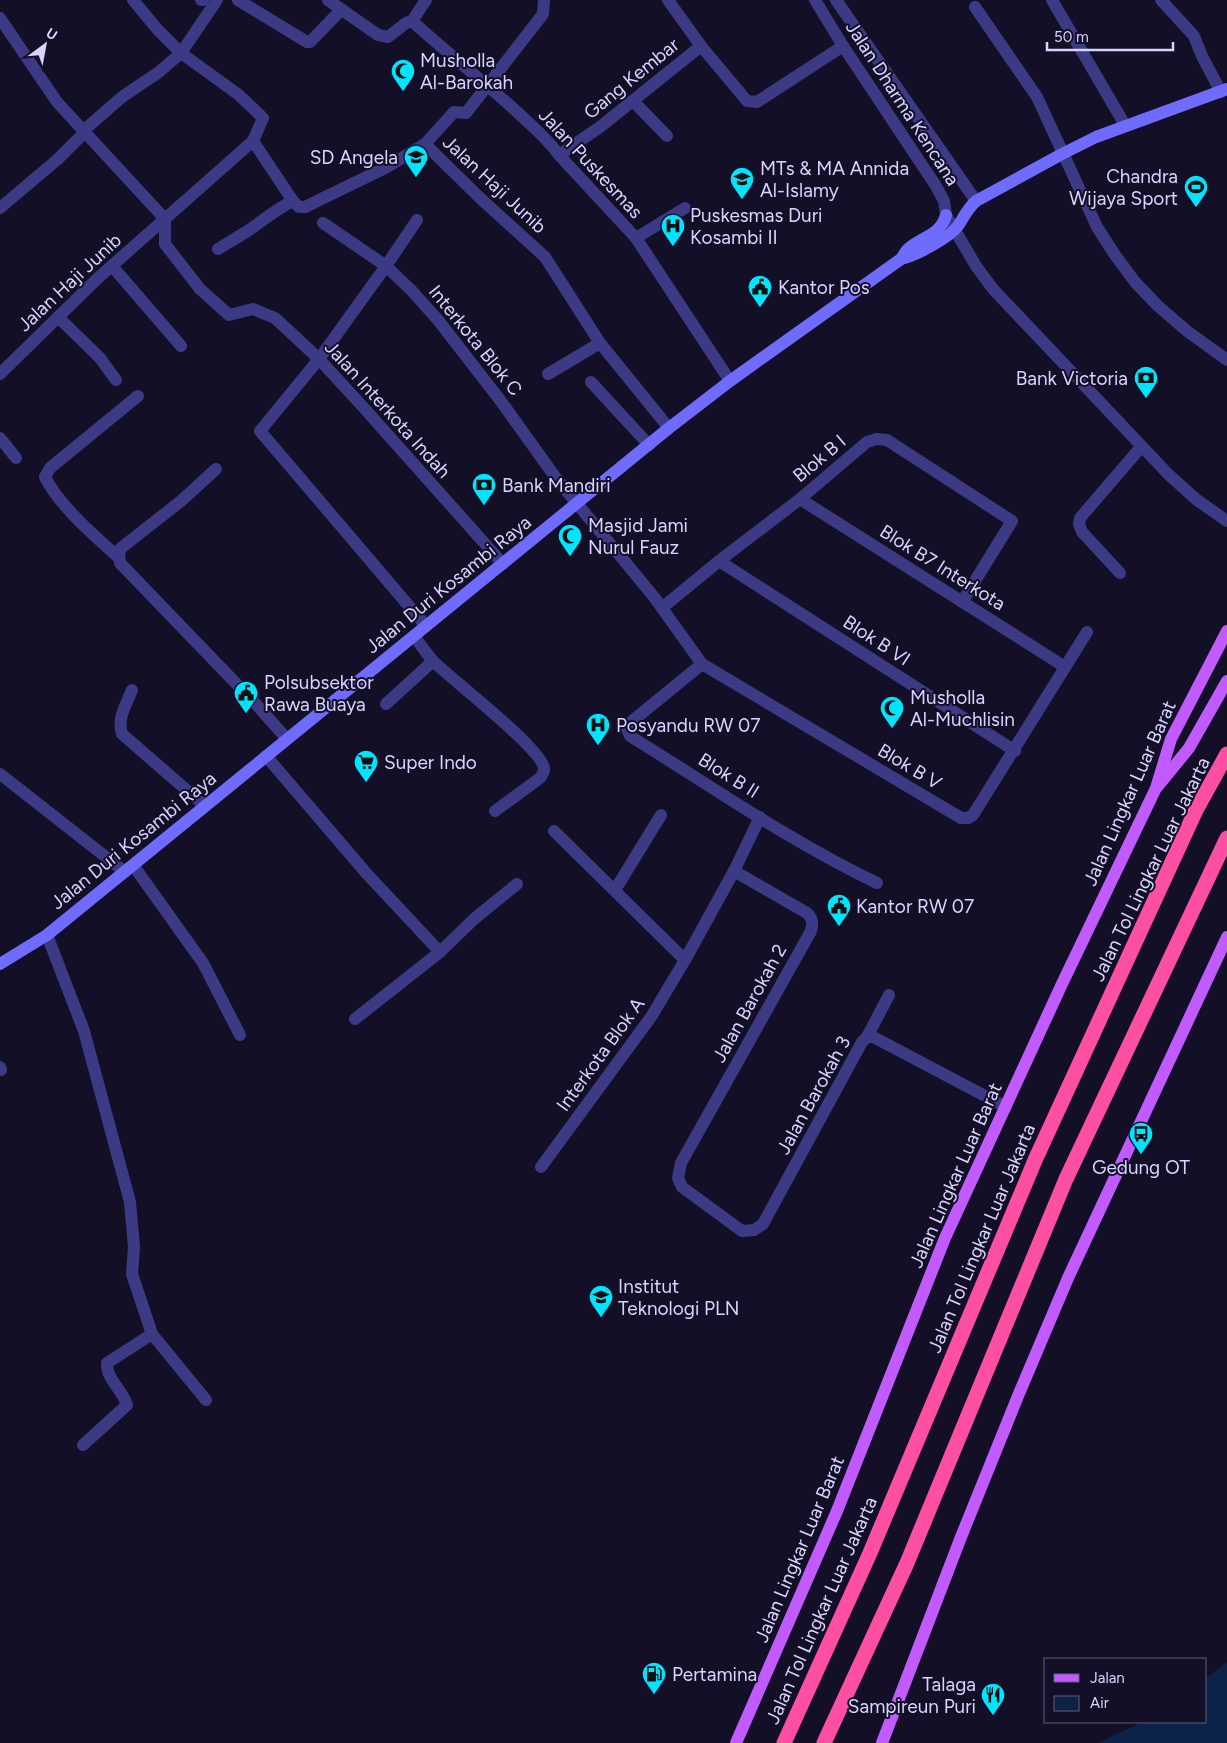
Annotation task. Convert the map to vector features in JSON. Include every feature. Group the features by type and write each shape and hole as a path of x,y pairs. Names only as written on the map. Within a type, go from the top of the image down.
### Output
{"highway":[{"name":"Jalan Tol Lingkar Luar Jakarta","path":"784,1743 874,1544 1040,1149 1196,810 1227,754"},
{"path":"824,1743 907,1563 1066,1179 1227,838"}],"main road":[{"name":"Jalan Duri Kosambi Raya","path":"901,259 912,257 954,230 969,207 976,202 1062,154 1125,125 1224,90"},
{"name":"Jalan Dharma Kencana","path":"940,228 944,223 946,215"},
{"name":"Jalan Duri Kosambi Raya","path":"0,964 47,935 669,428 730,381 901,259 908,249 940,228"},
{"name":"Jalan Lingkar Luar Barat","path":"736,1743 837,1510 945,1238 1061,986 1156,788 1171,739 1227,631"},
{"path":"1156,788 1189,748 1227,682"},
{"path":"882,1743 961,1537 1068,1278 1227,937"}],"street":[{"path":"134,0 158,30 181,53 239,96 263,118 253,141 293,201 218,249"},
{"path":"0,208 58,158 122,97 159,72 181,53 216,0"},
{"path":"238,0 308,42 341,10"},
{"path":"328,0 381,36 388,37 406,23 412,21 426,0"},
{"path":"425,144 454,112 466,113 543,14 544,0"},
{"path":"668,0 701,46 747,101 753,103 843,46"},
{"name":"Jalan Dharma Kencana","path":"815,0 843,46 936,186 944,201 946,215"},
{"name":"Jalan Dharma Kencana","path":"836,0 976,202"},
{"path":"1052,0 1125,125"},
{"path":"1161,0 1194,36 1202,56 1224,90"},
{"path":"975,8 1037,97 1097,227 1115,255 1135,282 1158,306 1187,331 1227,360"},
{"path":"0,18 57,102 165,219"},
{"name":"Jalan Puskesmas","path":"412,21 487,85 549,142 636,238 730,381"},
{"name":"Gang Kembar","path":"559,155 585,138 701,46"},
{"path":"633,101 668,136"},
{"name":"Jalan Haji Junib","path":"0,374 112,266 253,141"},
{"name":"Jalan Haji Junib","path":"293,201 299,207 305,207 387,167 425,144 480,198 545,257 600,343 669,428"},
{"path":"636,238 686,208"},
{"path":"946,215 976,266 993,289 1169,475 1197,500 1227,521"},
{"name":"Jalan Interkota Indah","path":"165,219 165,244 200,289 229,315 253,309 270,315 319,359 503,564"},
{"path":"417,220 319,359 260,431 426,626"},
{"name":"Interkota Blok C","path":"323,223 386,266 438,320 500,400 556,478 662,608"},
{"path":"112,266 180,346"},
{"path":"58,318 100,358 116,380"},
{"path":"548,374 600,343"},
{"path":"591,382 649,445"},
{"path":"138,396 50,468 45,477 50,486 82,525 119,558 120,563 255,703 287,739"},
{"path":"0,438 16,458"},
{"name":"Blok B I","path":"662,608 719,561 800,499 867,442 877,439 887,440 1012,521 962,602"},
{"path":"1120,573 1082,532 1079,524 1080,518 1141,447"},
{"path":"119,558 122,548 181,501 216,469"},
{"name":"Blok B7 Interkota","path":"800,499 1065,667"},
{"name":"Blok B VI","path":"719,561 1015,751"},
{"name":"Blok B V","path":"662,608 702,664 961,818 968,818 973,815 1015,751 1087,632"},
{"path":"414,636 433,661 484,704 538,755 544,768 540,778 495,810"},
{"path":"386,704 433,661"},
{"name":"Blok B II","path":"702,664 631,722 627,729 630,736 760,817 846,868 877,883"},
{"path":"132,690 120,718 122,734 205,806"},
{"path":"266,756 367,874 440,952"},
{"path":"0,774 129,868 203,963 240,1035"},
{"path":"614,890 661,816"},
{"name":"Interkota Blok A","path":"541,1167 651,1017 734,871 760,817"},
{"path":"554,830 685,960"},
{"name":"Jalan Barokah 2","path":"682,1187 678,1178 681,1163 811,931 812,918 807,913 734,871"},
{"path":"355,1019 440,952 474,919 517,884"},
{"path":"47,935 84,1031 130,1202 134,1247 132,1274 152,1334 206,1400"},
{"path":"867,1037 889,995"},
{"name":"Jalan Barokah 3","path":"682,1187 742,1231 754,1230 763,1224 862,1042 867,1037 879,1040 1006,1107"},
{"path":"83,1445 127,1405 125,1398 108,1372 107,1364 152,1334"}],"water":[{"path":"1227,1662 1227,1743 1098,1743 1140,1723 1207,1723 1207,1677"}],"place":[{"name":"Musholla Al-Barokah","path":"403,92"},
{"name":"SD Angela","path":"416,178"},
{"name":"MTs & MA Annida Al-Islamy","path":"742,200"},
{"name":"Chandra Wijaya Sport","path":"1196,208"},
{"name":"Puskesmas Duri Kosambi II","path":"673,247"},
{"name":"Kantor Pos","path":"760,308"},
{"name":"Bank Victoria","path":"1146,399"},
{"name":"Bank Mandiri","path":"484,506"},
{"name":"Masjid Jami Nurul Fauz","path":"570,557"},
{"name":"Polsubsektor Rawa Buaya","path":"246,714"},
{"name":"Musholla Al-Muchlisin","path":"892,729"},
{"name":"Posyandu RW 07","path":"598,746"},
{"name":"Super Indo","path":"366,783"},
{"name":"Kantor RW 07","path":"839,927"},
{"name":"Gedung OT","path":"1141,1155"},
{"name":"Institut Teknologi PLN","path":"601,1318"},
{"name":"Pertamina","path":"654,1695"},
{"name":"Talaga Sampireun Puri","path":"993,1716"}]}
